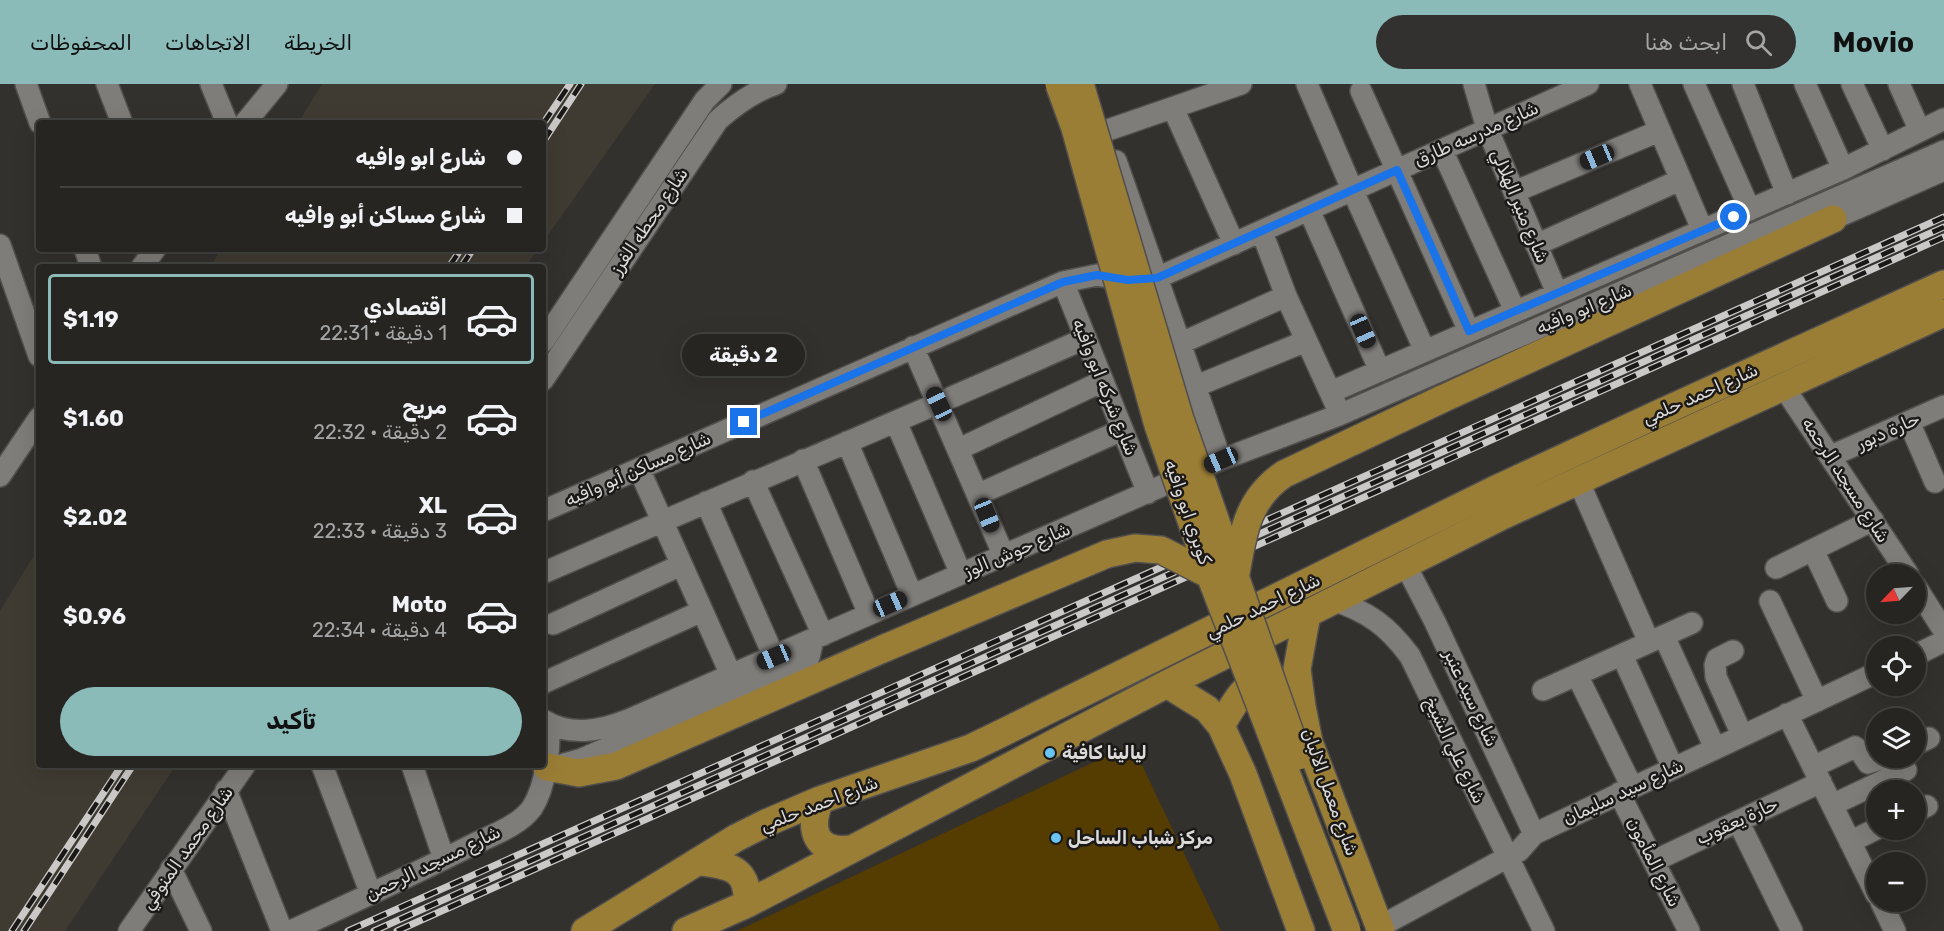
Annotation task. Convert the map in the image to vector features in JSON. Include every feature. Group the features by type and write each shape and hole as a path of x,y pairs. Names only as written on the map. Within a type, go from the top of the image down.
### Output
{"main road":[{"name":"كوبري ابو وافيه","path":"1059,84 1075,128 1158,425 1305,776 1375,930"},
{"name":"كوبري ابو وافيه","path":"1080,84 1223,577 1347,931"},
{"path":"546,765 579,773 616,766 1107,554 1135,548 1161,550 1223,577 1257,500 1270,484 1284,474 1833,219"},
{"name":"شارع احمد حلمي","path":"585,931 746,833 792,811 991,739 1494,490 1944,284"},
{"name":"شارع احمد حلمي","path":"686,931 747,904 1167,684 1405,564 1578,480 1944,313"},
{"name":"شارع معمل الالبان","path":"1307,614 1297,669 1309,742 1375,930"},
{"path":"1221,726 1243,690 1257,679 1275,671 1297,669"},
{"path":"1167,684 1207,709 1221,726 1243,774 1301,931"},
{"path":"820,800 813,824 817,837 826,846 838,851 851,849"},
{"path":"700,862 733,868 740,874 745,882 747,904"}],"street":[{"path":"26,84 39,120"},
{"path":"107,84 121,120"},
{"path":"211,84 226,120"},
{"path":"247,120 277,84"},
{"name":"شارع محطه الفرز","path":"546,374 589,293 705,99 721,84"},
{"name":"شارع محطه الفرز","path":"546,339 589,293 718,120 742,100 765,87 776,84"},
{"path":"1090,84 1221,460"},
{"path":"1105,131 1173,108 1219,88 1241,84"},
{"path":"1307,84 1425,351"},
{"name":"شارع منير الهلالي","path":"1474,84 1487,128 1557,293"},
{"name":"شارع مدرسه طارق","path":"1097,275 1128,280 1157,278 1588,84"},
{"path":"1640,84 1702,229"},
{"path":"1694,84 1750,210"},
{"path":"1743,84 1787,194"},
{"path":"1805,84 1843,169"},
{"path":"1852,84 1883,150"},
{"path":"1899,84 1920,131"},
{"path":"1361,91 1469,331"},
{"path":"1173,108 1234,244"},
{"name":"شارع ابو وافيه","path":"1331,392 1787,194 1944,119"},
{"path":"1514,192 1659,130"},
{"path":"1442,150 1515,311"},
{"name":"شارع ابو وافيه","path":"1221,460 1339,415 1944,151"},
{"path":"1833,219 1944,170"},
{"path":"1536,245 1680,180"},
{"path":"1309,210 1380,371"},
{"path":"1262,232 1286,296 1331,392 1339,415"},
{"path":"0,245 36,347"},
{"name":"شارع مساكن أبو وافيه","path":"546,510 1063,282 1097,275"},
{"name":"شارع شركه ابو وافيه","path":"1063,282 1148,493"},
{"path":"1179,344 1286,296"},
{"path":"546,572 753,481 939,404 1086,338"},
{"path":"1194,387 1306,341"},
{"path":"912,347 979,494 1004,556"},
{"path":"959,449 1103,381"},
{"name":"شارع مسجد الرحمه","path":"1783,386 1902,564"},
{"name":"حارة دبور","path":"1831,456 1944,406"},
{"path":"0,476 36,422"},
{"path":"896,422 961,574"},
{"path":"1909,422 1935,482"},
{"path":"979,494 1122,430"},
{"path":"847,442 912,595"},
{"path":"803,460 869,614"},
{"name":"شارع حوش الوز","path":"546,722 570,731 595,730 612,726 1221,460"},
{"path":"639,469 731,675"},
{"path":"1578,480 1656,639 1715,748"},
{"path":"546,765 568,764 582,759 784,672 809,657 822,636 753,481"},
{"path":"706,502 774,657"},
{"path":"1776,568 1873,520"},
{"path":"1813,550 1837,602"},
{"name":"شارع سيد عنبر","path":"1405,564 1435,622 1534,834"},
{"path":"553,624 681,565"},
{"name":"شارع علي الشيخ","path":"1333,600 1356,608 1377,620 1410,656 1544,931"},
{"path":"1770,601 1817,700"},
{"path":"1926,602 1944,631"},
{"path":"546,682 702,611"},
{"path":"1543,690 1692,623"},
{"path":"1926,650 1944,641"},
{"path":"1733,651 1717,659 1715,672 1742,735"},
{"path":"1622,655 1673,768"},
{"name":"شارع المأمون","path":"1577,675 1654,861 1689,931"},
{"name":"شارع سيد سليمان","path":"1375,930 1519,851 1534,834 1866,678"},
{"path":"1787,714 1866,874"},
{"name":"شارع مسجد الرحمن","path":"546,722 550,742 546,760"},
{"name":"حارة يعقوب","path":"1654,861 1738,821 1817,775 1855,747 1866,760"},
{"name":"شارع محمد المنوفي","path":"129,931 243,768"},
{"path":"323,768 371,894"},
{"path":"413,768 444,859"},
{"name":"شارع مسجد الرحمن","path":"291,931 514,824 525,815 536,799 544,768"},
{"path":"1832,805 1906,770"},
{"path":"226,790 282,931"},
{"path":"1738,821 1792,931"},
{"path":"1850,842 1866,835"},
{"path":"171,869 201,931"},
{"path":"1886,912 1895,931"}],"shaded area":[{"path":"322,84 655,84 546,238 546,120 300,120"},
{"path":"219,252 536,252 527,264 212,264"},
{"path":"36,552 36,768 174,768 65,931 0,931 0,611"},
{"name":"مركز شباب الساحل","path":"1132,744 1221,931 737,931"}],"railway":[{"path":"546,120 570,84"},
{"path":"546,137 581,84"},
{"path":"348,931 1944,217"},
{"path":"374,931 1944,227"},
{"path":"397,931 1944,237"},
{"path":"451,264 459,252"},
{"path":"463,264 471,252"},
{"path":"12,931 120,768"},
{"path":"24,931 131,768"}],"place":[{"name":"ليالينا كافية","path":"1050,753"},
{"name":"مركز شباب الساحل","path":"1056,838"}],"route":[{"path":"744,422 1063,282 1097,275 1128,280 1157,278 1397,170 1469,331 1734,217"}]}
